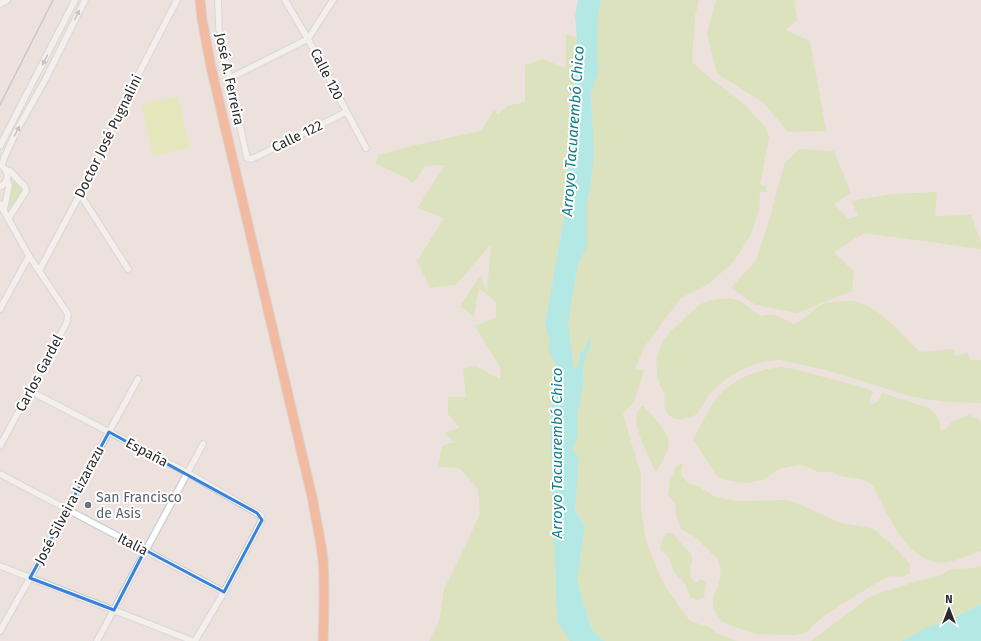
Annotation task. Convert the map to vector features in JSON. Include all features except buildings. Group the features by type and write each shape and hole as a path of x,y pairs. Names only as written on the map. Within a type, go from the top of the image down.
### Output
{"highway":[{"path":"200,0 211,67 313,501 324,576 323,641"}],"street":[{"path":"0,4 7,0"},
{"path":"0,146 75,0"},
{"path":"4,210 9,186 7,180 8,176 2,166 4,158 85,0"},
{"name":"Doctor José Pugnalini","path":"39,271 80,194 136,79 177,0"},
{"name":"José A. Ferreira","path":"218,0 219,29 248,158"},
{"name":"Calle 120","path":"285,0 308,39 366,148"},
{"path":"230,78 308,39 334,0"},
{"path":"37,75 45,80"},
{"name":"Calle 122","path":"248,158 252,159 346,112"},
{"path":"0,134 10,126"},
{"path":"2,166 10,171 26,190 8,219"},
{"path":"0,187 7,180"},
{"path":"80,194 128,269"},
{"path":"0,204 39,271"},
{"path":"0,309 29,256"},
{"name":"Carlos Gardel","path":"0,446 67,322 68,314 39,271"},
{"name":"José Silveira Lizarazu","path":"0,631 138,379"},
{"name":"España","path":"30,391 188,473 257,513 262,518 224,592"},
{"path":"97,641 203,444"},
{"name":"Italia","path":"0,474 224,592"},
{"path":"0,566 194,641 224,592"}],"highlighted area":[{"path":"109,432 257,513 262,520 224,592 145,550 114,610 30,578"}],"green space":[{"path":"602,0 699,0 695,16 692,62 711,79 743,103 766,128 769,137 760,185 766,186 767,192 760,192 759,210 751,234 735,260 709,284 681,298 644,347 635,369 644,370 634,402 623,414 641,475 641,508 646,542 660,576 669,592 690,621 709,627 717,633 737,641 604,641 591,628 577,581 585,526 575,511 579,457 572,449 577,439 577,415 584,381 583,365 590,346 590,337 580,354 578,367 574,370 568,323 578,263 587,246 587,201 591,185 594,153 591,93 598,74 597,32 599,7"},
{"path":"716,0 794,0 797,20 786,30 810,41 826,131 788,132 763,102 717,74 707,33"},
{"path":"566,34 577,38 566,206 545,325 550,342 548,351 555,362 550,427 557,621 570,641 429,641 439,621 444,589 480,514 478,489 459,468 438,467 442,446 454,442 444,433 459,428 448,414 448,397 466,397 463,369 476,366 500,379 501,369 475,326 496,317 496,302 479,288 474,317 460,306 480,276 487,291 491,244 456,285 430,288 417,261 444,218 417,208 445,165 425,166 413,183 406,178 376,164 378,155 481,131 494,110 498,115 507,106 525,102 525,65 542,59 566,68"},
{"path":"178,96 190,148 153,156 141,105"},
{"path":"800,149 834,151 851,193 834,204 849,219 858,216 851,201 892,194 937,192 935,216 971,215 981,242 981,249 864,233 834,252 854,272 852,291 797,313 756,305 731,288 756,260 768,224 785,162"},
{"path":"8,172 24,191 10,212 7,210 12,189"},
{"path":"728,298 739,300 760,316 774,315 793,324 797,323 817,307 825,303 854,301 863,304 890,322 920,352 953,349 956,356 967,353 970,360 981,360 981,403 947,402 913,397 826,370 779,360 750,366 732,375 723,381 709,395 697,414 680,419 671,417 664,405 665,394 661,388 657,375 656,368 660,347 670,332 698,306 709,301"},
{"path":"781,367 794,369 865,388 873,392 869,400 870,404 878,401 882,393 929,408 938,418 941,430 945,429 952,422 969,415 979,419 981,423 981,551 949,562 935,562 922,557 901,537 885,511 873,486 869,482 861,479 840,476 833,472 818,472 809,467 798,465 779,469 762,480 748,483 722,479 716,475 693,439 710,408 717,398 729,386 737,381 746,376 764,370"},
{"path":"643,405 661,426 668,438 669,444 667,453 656,472 642,442 637,425 637,412"},
{"path":"683,462 681,470 682,476 690,484 698,486 712,495 737,501 786,500 795,502 840,523 870,528 876,531 893,546 910,564 910,573 901,577 890,576 873,585 827,614 814,624 806,633 793,635 756,634 721,621 713,608 714,595 719,583 721,570 718,560 695,537 682,530 676,516 675,504 668,496 670,481 675,468"},
{"path":"667,533 672,533 691,554 691,578 696,583 699,580 703,580 706,584 704,597 698,600 691,598 684,582 674,573 667,555 660,550 663,537"},
{"path":"981,566 981,604 948,621 927,627 902,641 811,641 871,596 914,582 939,576 951,569 974,568"}],"water":[{"name":"Arroyo Tacuarembó Chico","path":"578,0 602,0 599,7 597,32 598,74 591,93 594,153 591,185 587,201 587,247 578,263 568,323 574,370 578,367 580,354 586,346 590,335 590,346 583,365 584,381 577,415 577,439 572,449 579,457 575,511 585,526 577,581 591,628 604,641 570,641 557,621 550,427 555,362 548,351 550,342 545,325 566,206 577,38 575,17"},
{"path":"981,604 981,641 902,641 927,627 948,621"}],"railway":[{"path":"0,105 53,0"}],"place":[{"name":"San Francisco de Asis","path":"88,505"}]}
